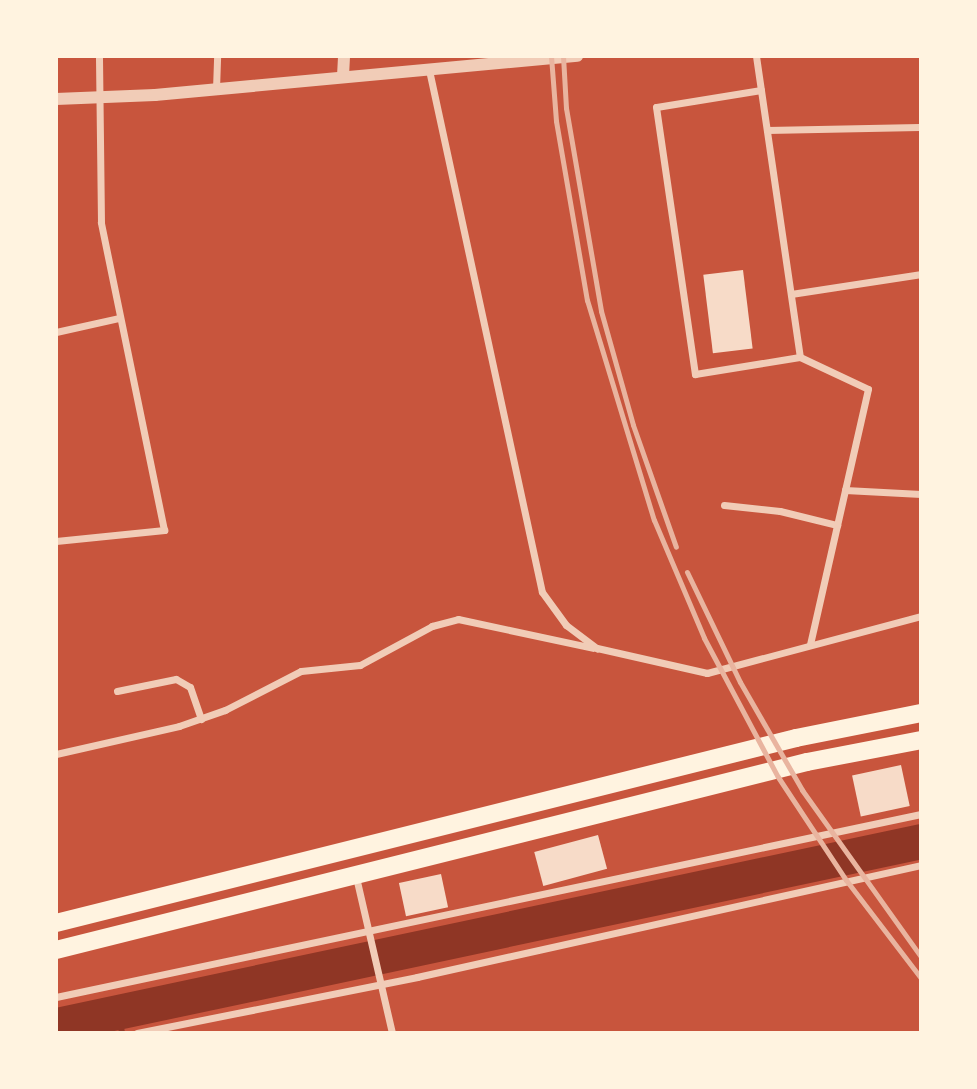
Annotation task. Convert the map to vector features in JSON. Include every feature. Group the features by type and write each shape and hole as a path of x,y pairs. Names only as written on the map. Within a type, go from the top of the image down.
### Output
{"main road":[{"path":"56,923 796,738 921,713"},
{"path":"56,950 807,762 921,740"}],"street":[{"path":"56,541 164,530 119,318 98,195 99,56"},
{"path":"216,89 217,56"},
{"path":"343,76 344,56"},
{"path":"56,99 216,89 577,56"},
{"path":"756,56 800,357"},
{"path":"429,70 541,592 566,625 597,648"},
{"path":"761,90 656,107 695,374 800,357 868,389 810,645"},
{"path":"767,130 919,127"},
{"path":"791,294 921,274"},
{"path":"56,332 119,318"},
{"path":"845,490 921,494"},
{"path":"723,505 780,511 837,525"},
{"path":"56,754 201,719 289,676 360,665 432,626 458,619 707,673 921,616"},
{"path":"117,691 176,679 190,687 201,719"},
{"path":"56,997 921,814"},
{"path":"136,1033 380,983 921,865"},
{"path":"356,876 392,1033"}],"building":[{"path":"743,270 753,348 713,353 703,275"},
{"path":"901,765 910,806 861,816 852,775"},
{"path":"598,835 607,869 543,886 534,852"},
{"path":"441,874 448,907 406,916 399,883"}],"waterway":[{"path":"56,1025 921,841"},
{"path":"118,1012 122,1033"}],"railway":[{"path":"551,56 556,121 587,300 654,520 704,638 778,777 846,880 921,978"},
{"path":"563,56 566,108 601,311 633,425 676,547"},
{"path":"687,572 740,682 802,790 921,957"}]}
